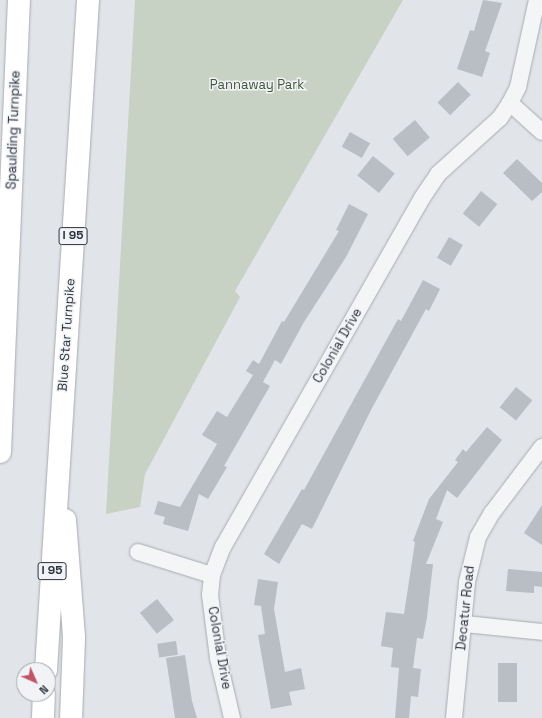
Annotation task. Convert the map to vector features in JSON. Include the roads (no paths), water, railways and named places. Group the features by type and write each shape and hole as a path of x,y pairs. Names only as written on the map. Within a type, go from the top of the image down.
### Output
{"highway":[{"name":"Spaulding Turnpike","path":"0,452 19,0"},
{"name":"Blue Star Turnpike","path":"46,662 88,0"},
{"path":"58,473 71,579 74,638 71,718"},
{"path":"43,718 44,702"}],"street":[{"name":"Colonial Drive","path":"232,718 213,622 210,595 212,575 229,537 422,198 438,174 500,118 510,103 518,87 537,0"},
{"path":"510,103 542,132"},
{"name":"Decatur Road","path":"454,718 465,624 467,582 478,537 511,486 542,447"},
{"path":"138,552 212,575"},
{"path":"465,624 542,632"}],"park label":[{"name":"Pannaway Park","path":"257,85"}]}
